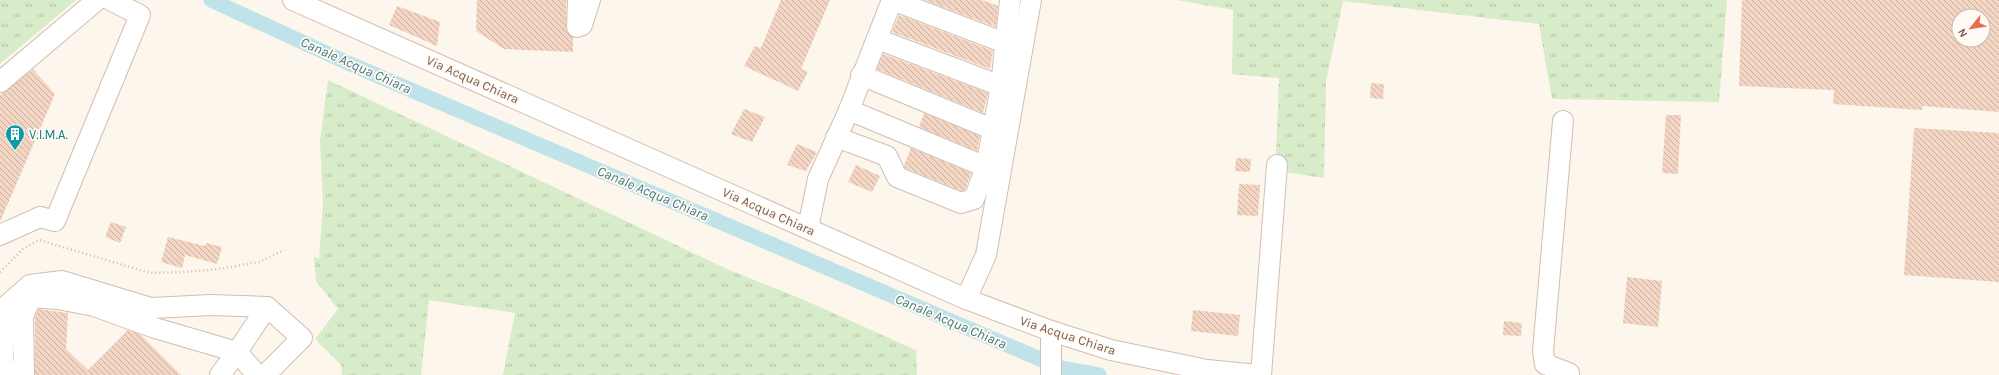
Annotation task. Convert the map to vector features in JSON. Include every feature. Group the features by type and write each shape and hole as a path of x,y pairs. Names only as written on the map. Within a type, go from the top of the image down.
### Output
{"street":[{"path":"0,82 97,0"},
{"path":"0,235 40,217 55,221 140,15 110,0"},
{"name":"Via Acqua Chiara","path":"293,0 808,228 1051,339 1207,370 1260,375"},
{"path":"578,0 577,27 582,25 590,0"},
{"path":"808,228 818,179 849,110 861,76 892,0 1005,43"},
{"path":"836,137 887,156 897,176 961,203 974,199 986,167 1001,86 1009,0"},
{"path":"966,299 986,255 1031,0"},
{"path":"877,39 1001,86"},
{"path":"861,76 992,129"},
{"path":"849,110 986,167"},
{"path":"1563,121 1544,351 1545,364 1569,373 1569,375"},
{"path":"1260,375 1277,165"},
{"path":"6,375 3,360 6,306 30,284 62,282 151,308 211,305 267,307 302,338 265,375"},
{"path":"24,375 23,316 31,297 58,299 94,306 155,328 237,352 257,375"},
{"path":"220,375 267,307"},
{"path":"1051,339 1051,375"}],"path":[{"path":"0,272 23,249 39,240 150,273 185,272 232,267 259,262 284,250"}],"green space":[{"path":"0,0 76,0 0,64"},
{"path":"1177,0 1727,0 1719,102 1552,99 1539,24 1343,1 1326,82 1324,178 1285,172 1276,154 1279,78 1232,74 1233,10"},
{"path":"328,80 727,269 804,300 916,350 917,375 503,375 515,313 429,300 421,375 342,375 341,365 315,339 338,309 316,281 314,257 319,259 323,203 320,141"}],"building":[{"path":"477,0 566,0 566,27 567,32 573,37 573,52 504,49 476,31"},
{"path":"781,0 830,0 801,69 808,72 798,91 744,66 755,46 761,48"},
{"path":"924,0 982,0 998,6 996,27"},
{"path":"1742,0 1999,0 1999,112 1923,106 1922,110 1833,104 1834,90 1739,86"},
{"path":"397,6 440,22 437,46 389,25"},
{"path":"899,15 993,51 990,69 892,32"},
{"path":"883,54 988,93 983,113 877,69"},
{"name":"V.I.M.A.","path":"33,69 55,94 0,222 0,95"},
{"path":"1371,83 1384,84 1383,99 1370,98"},
{"path":"744,109 765,117 752,142 731,134"},
{"path":"924,113 980,136 977,151 919,127"},
{"path":"1666,115 1681,115 1678,174 1662,173"},
{"path":"1914,128 1999,133 1999,282 1904,275"},
{"path":"797,144 817,152 806,171 787,165"},
{"path":"911,148 971,173 965,190 962,191 905,168 904,165"},
{"path":"1236,158 1251,159 1250,172 1235,171"},
{"path":"856,165 880,176 872,192 848,182"},
{"path":"1239,184 1260,185 1258,216 1237,215"},
{"path":"111,222 126,227 120,243 105,237"},
{"path":"168,237 205,246 206,243 222,247 217,264 185,255 182,268 161,262"},
{"path":"1627,277 1662,281 1658,327 1623,323"},
{"path":"38,309 68,313 66,349 88,370 128,330 141,335 181,375 35,375 35,317"},
{"path":"1193,310 1240,315 1238,336 1191,331"},
{"path":"1504,321 1522,323 1521,336 1503,335"}],"waterway":[{"name":"Canale Acqua Chiara","path":"211,0 348,63 1061,368 1099,375"}],"place":[{"name":"V.I.M.A.","path":"15,151"}]}
